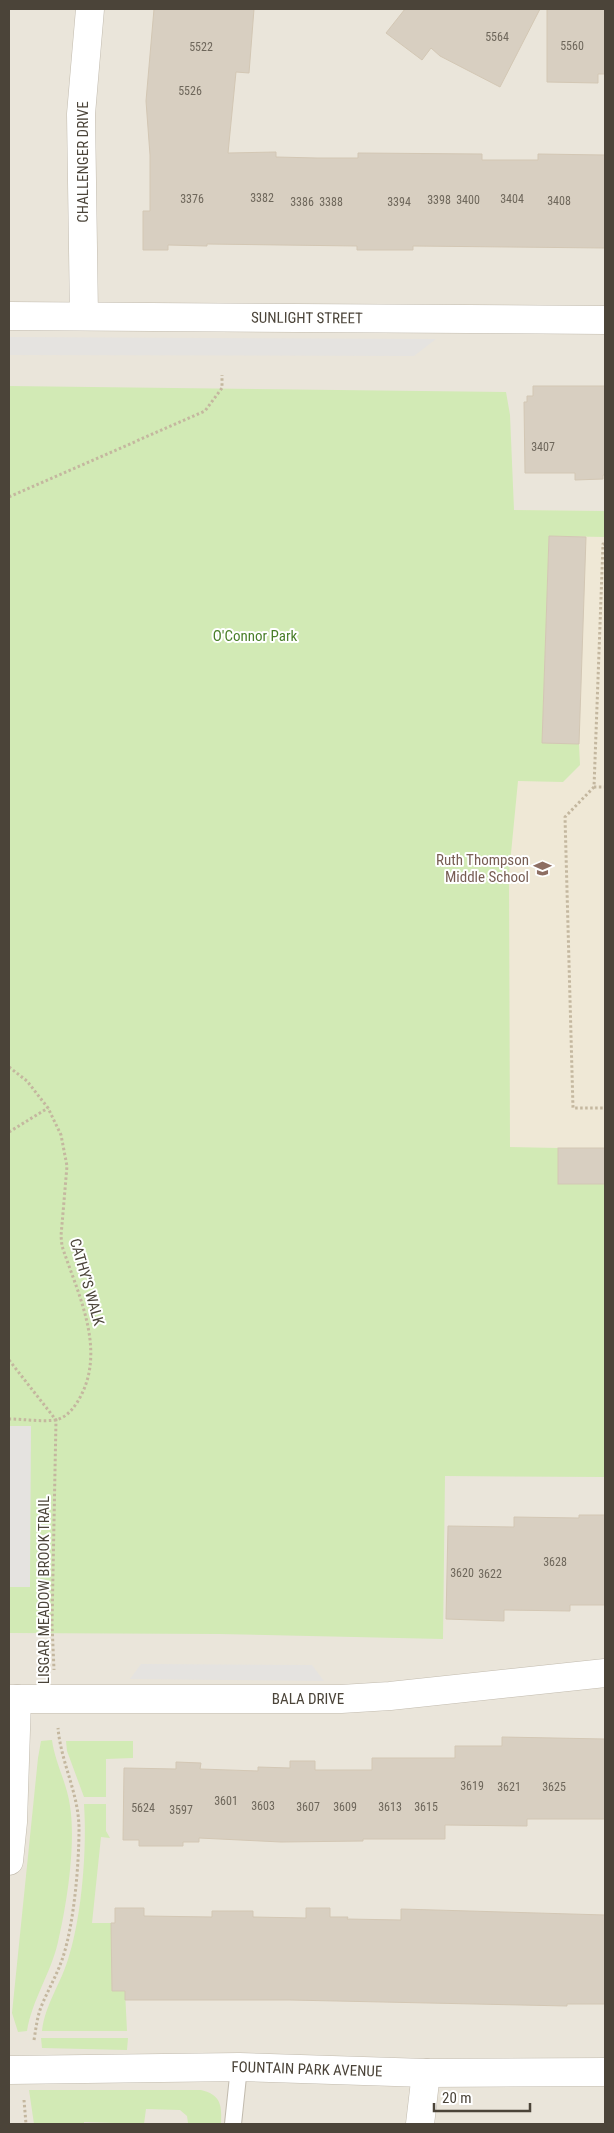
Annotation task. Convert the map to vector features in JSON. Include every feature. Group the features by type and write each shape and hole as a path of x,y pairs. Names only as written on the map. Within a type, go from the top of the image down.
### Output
{"street":[{"name":"CHALLENGER DRIVE","path":"84,316 81,114 90,9"},
{"name":"SUNLIGHT STREET","path":"9,316 605,320"},
{"name":"BALA DRIVE","path":"13,1699 341,1699 390,1696 605,1673"},
{"path":"9,1861 13,1822 13,1699"},
{"name":"FOUNTAIN PARK AVENUE","path":"18,2070 239,2067 426,2073 605,2072"},
{"path":"420,2124 426,2073"}],"lane":[{"path":"233,2124 239,2067"}],"path":[{"path":"9,497 205,411 222,388 222,375"},
{"path":"605,544 603,544 594,787 565,817 573,1108 605,1108"},
{"path":"594,787 605,787"},
{"name":"CATHY'S WALK","path":"9,1067 27,1081 48,1108 61,1135 67,1166 61,1236 62,1246 89,1328 91,1344 84,1392 72,1411 56,1420"},
{"path":"9,1132 48,1108"},
{"path":"9,1360 56,1420"},
{"path":"9,1419 56,1420"},
{"name":"LISGAR MEADOW BROOK TRAIL","path":"26,2124 23,2093 18,2070 65,1948 78,1864 79,1828 77,1805 62,1756 56,1700 52,1624 56,1420"}],"shaded area":[{"path":"9,9 605,9 605,2124 9,2124"},
{"path":"9,337 436,339 414,356 9,355"},
{"name":"Ruth Thompson Middle School","path":"514,510 605,511 605,1477 446,1227"},
{"path":"9,1426 31,1426 30,1587 9,1587"},
{"path":"141,1664 312,1665 324,1681 130,1679"}],"green space":[{"name":"O'Connor Park","path":"9,386 506,392 510,415 514,510 605,511 605,537 549,536 542,742 579,744 580,765 563,782 518,781 509,874 510,1147 558,1148 558,1184 605,1184 605,1477 445,1476 443,1639 219,1634 9,1633"},
{"path":"52,1740 70,1806 72,1838 70,1874 65,1910 55,1953 33,2008 27,2031 18,2032 12,2013 38,1758 41,1741"},
{"path":"66,1741 133,1741 133,1758 106,1759 106,1797 84,1797 67,1751"},
{"path":"84,1804 106,1804 106,1831 110,1838 101,1837 92,1923 111,1923 112,1991 125,1991 127,2031 42,2031 46,2012 66,1966 74,1939 84,1861"},
{"path":"41,2038 128,2038 127,2050 42,2048"},
{"path":"29,2090 201,2090 213,2095 219,2102 221,2124 188,2123 187,2116 180,2110 146,2109 144,2124 84,2122 84,2124 34,2124"}],"building":[{"path":"154,9 254,9 249,73 236,72 228,153 276,152 276,157 317,158 358,158 358,153 482,154 482,160 538,160 538,154 605,155 605,248 413,246 413,250 357,250 357,246 207,244 207,246 168,245 168,250 143,250 143,211 150,211 150,155 146,101"},
{"path":"405,9 540,9 500,87 440,56 431,48 422,60 386,33"},
{"path":"547,9 605,9 605,74 598,74 598,83 547,82"},
{"path":"533,386 605,386 605,475 603,475 603,479 575,480 575,473 525,473 524,402 527,402 527,396 533,396"},
{"path":"549,536 586,537 579,744 542,743"},
{"path":"558,1148 605,1148 605,1184 558,1184"},
{"path":"579,1515 605,1515 605,1605 570,1605 570,1611 504,1610 504,1621 446,1619 448,1526 514,1527 514,1517 579,1518"},
{"path":"502,1737 605,1739 605,1819 527,1819 527,1826 445,1825 445,1839 281,1842 199,1838 199,1842 183,1842 183,1846 139,1846 139,1840 123,1840 124,1768 176,1769 176,1762 201,1763 200,1769 258,1771 258,1767 290,1768 290,1761 315,1761 315,1770 372,1770 372,1758 455,1758 455,1746 502,1746"},
{"path":"115,1908 144,1908 144,1916 212,1917 212,1911 253,1911 253,1917 306,1918 306,1908 330,1908 330,1917 401,1920 401,1909 605,1915 605,2004 567,2004 567,2006 290,2000 125,2000 125,1991 112,1991 111,1923 115,1923"}],"place":[{"name":"Ruth Thompson Middle School","path":"543,869"}]}
